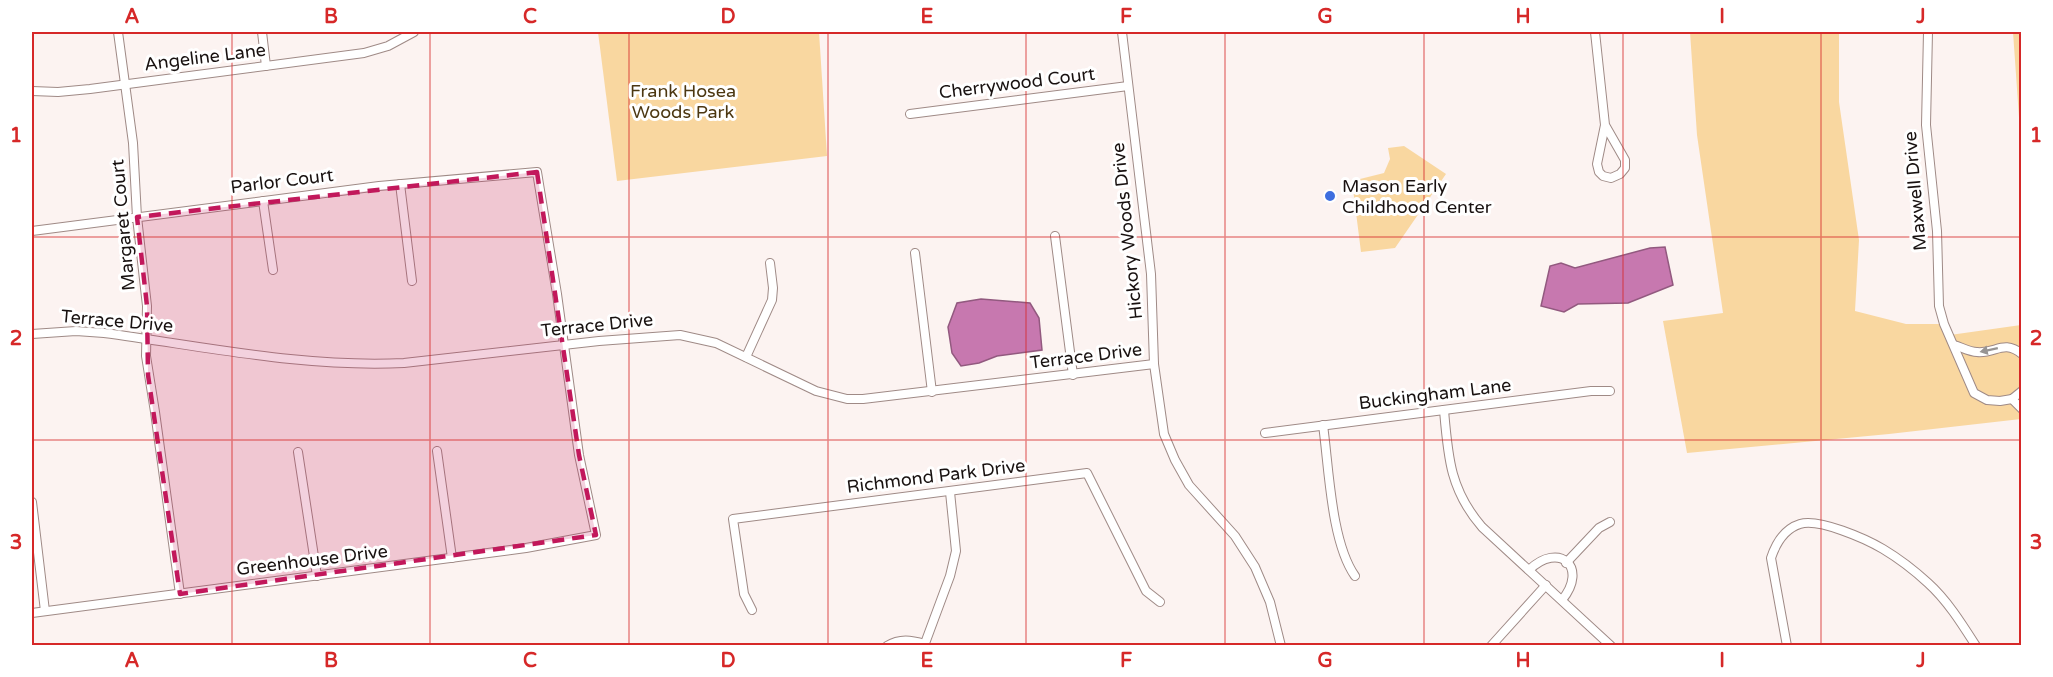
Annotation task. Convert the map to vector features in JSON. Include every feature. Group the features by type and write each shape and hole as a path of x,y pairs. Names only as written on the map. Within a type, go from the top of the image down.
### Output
{"street":[{"name":"Margaret Court","path":"118,32 134,156 137,217 147,306 148,375 180,594"},
{"path":"262,32 266,66"},
{"name":"Angeline Lane","path":"32,91 58,92 364,53 388,46 414,32"},
{"name":"Hickory Woods Drive","path":"1122,32 1151,274 1154,364 1164,434 1174,460 1189,485 1235,536 1255,567 1270,602 1281,645"},
{"path":"1595,32 1605,124 1597,164 1599,172 1611,178 1620,174 1625,168 1625,160 1605,124"},
{"name":"Maxwell Drive","path":"1928,32 1926,125 1937,231 1939,306 1958,359 1974,393 1987,400 2012,399"},
{"name":"Cherrywood Court","path":"910,114 1128,86"},
{"name":"Parlor Court","path":"32,231 400,184 537,172 565,344"},
{"path":"400,184 412,281"},
{"path":"263,201 273,270"},
{"path":"1055,236 1073,375"},
{"path":"915,254 932,392"},
{"path":"746,357 772,300 770,263"},
{"name":"Terrace Drive","path":"32,334 76,331 324,363 368,365 404,363 565,344 680,335 716,343 816,391 846,399 932,392 1154,364"},
{"name":"Greenhouse Drive","path":"32,613 526,548 596,535 579,455 565,344"},
{"path":"1954,345 1975,352 1986,352 2004,346 2014,348 2022,354"},
{"name":"Buckingham Lane","path":"1264,433 1591,391 1610,391"},
{"path":"2022,391 2012,399 2022,410"},
{"path":"1444,410 1451,472 1463,502 1482,527 1611,645"},
{"path":"1323,425 1339,538 1345,560 1355,576"},
{"path":"437,451 452,558"},
{"path":"298,452 317,576"},
{"name":"Richmond Park Drive","path":"752,609 744,594 733,519 1088,473 1146,591 1160,602"},
{"path":"887,645 897,640 904,640 924,645 950,576 956,551 950,492"},
{"path":"32,502 45,611"},
{"path":"1566,563 1599,528 1610,522"},
{"path":"1787,645 1772,558 1776,545 1786,531 1808,523 1826,526 1884,550 1928,584 1976,645"},
{"path":"1529,570 1541,559 1547,557 1560,558 1566,563 1574,579 1562,600"},
{"path":"1491,645 1546,585"}],"highlighted area":[{"path":"537,172 579,455 596,535 180,594 148,375 147,306 137,217"}],"green space":[{"name":"Frank Hosea Woods Park","path":"598,32 819,32 827,156 617,181"},
{"path":"1690,32 1839,32 1839,102 1859,240 1855,311 1906,324 1944,324 1950,335 2021,325 2021,419 1687,453 1663,321 1723,313 1697,135"},
{"path":"2013,32 2021,32 2021,146"},
{"path":"1404,146 1446,174 1395,248 1361,252 1352,181 1384,173 1390,159 1388,148"}],"shaded area":[{"path":"1665,247 1673,285 1628,303 1578,304 1564,312 1541,306 1550,266 1561,263 1575,268 1650,248"},
{"path":"981,299 1030,303 1039,318 1042,350 997,356 979,363 961,366 952,353 948,327 957,303"}],"place":[{"name":"Mason Early Childhood Center","path":"1330,196"}]}
